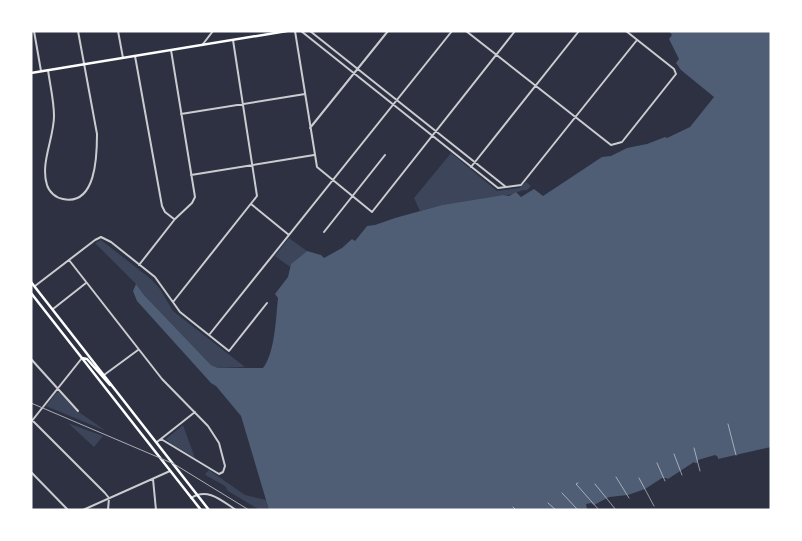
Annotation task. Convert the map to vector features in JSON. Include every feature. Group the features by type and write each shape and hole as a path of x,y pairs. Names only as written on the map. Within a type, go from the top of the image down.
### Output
{"main road":[{"path":"31,73 287,31"},
{"path":"31,282 209,510"},
{"path":"31,293 201,510"},
{"path":"82,358 87,359 100,376 117,391"}],"street":[{"path":"34,31 41,72"},
{"path":"48,70 54,116 46,163 46,184 58,198 76,199 89,186 97,151 97,134 78,31"},
{"path":"118,31 123,58"},
{"path":"202,45 213,31"},
{"path":"260,36 264,31"},
{"path":"295,31 314,155 318,169 372,212 515,31"},
{"path":"301,31 498,188 522,185 636,40"},
{"path":"310,31 506,187"},
{"path":"310,128 388,31"},
{"path":"210,335 452,31"},
{"path":"466,31 607,144 616,145 622,142 676,74 674,69 626,31"},
{"path":"471,167 579,31"},
{"path":"173,302 258,196 233,40"},
{"path":"139,265 195,197 171,50"},
{"path":"135,56 162,206 165,212 175,219"},
{"path":"181,114 304,94"},
{"path":"191,175 314,155"},
{"path":"324,232 385,155"},
{"path":"251,204 289,235"},
{"path":"31,289 101,237 111,242 159,282 180,312 229,352 267,303"},
{"path":"69,260 138,350 169,387 208,426 219,443 225,466 222,474 161,439"},
{"path":"53,309 86,283"},
{"path":"104,376 138,350"},
{"path":"82,358 32,420 108,498 108,510"},
{"path":"31,359 78,411"},
{"path":"157,442 196,412"},
{"path":"137,428 142,424"},
{"path":"83,510 170,471"},
{"path":"31,472 68,510"},
{"path":"153,479 156,510"},
{"path":"191,498 197,494 209,494 236,510"}],"path":[{"path":"728,424 736,456"},
{"path":"694,448 700,471"},
{"path":"674,454 682,475"},
{"path":"657,463 665,481"},
{"path":"616,477 629,498"},
{"path":"639,478 654,506"},
{"path":"578,483 576,484 599,510"},
{"path":"595,484 616,510"},
{"path":"575,489 578,486"},
{"path":"562,493 577,509"},
{"path":"548,503 556,510"},
{"path":"513,507 516,510"}],"shaded area":[{"path":"669,31 771,31 771,447 718,459 715,455 698,460 697,463 694,462 668,479 662,478 645,489 628,495 609,497 594,505 591,503 586,504 587,509 269,510 241,416 216,386 211,383 137,301 133,291 136,284 144,295 211,365 218,368 263,368 270,353 274,334 278,298 275,294 288,277 291,264 307,251 321,255 324,258 342,248 352,239 355,241 367,226 442,205 503,195 509,196 516,192 521,197 534,189 543,196 602,157 611,156 627,148 667,138 690,127 714,97 681,70 676,63 679,59 669,39 672,35"},
{"path":"451,153 497,191 519,188 526,182 531,186 527,190 509,195 442,205 420,211 414,198"},
{"path":"289,238 307,251 290,267 275,256"},
{"path":"101,240 151,279 160,289 173,311 245,367 218,368 211,365 95,243"},
{"path":"59,392 76,410 106,431 46,406 56,393"},
{"path":"68,423 103,436 94,447"},
{"path":"183,425 195,458 166,439"},
{"path":"209,470 245,495 266,500 269,510 260,510 228,491 225,486 205,474"}],"railway":[{"path":"31,403 174,464 249,510"}]}
